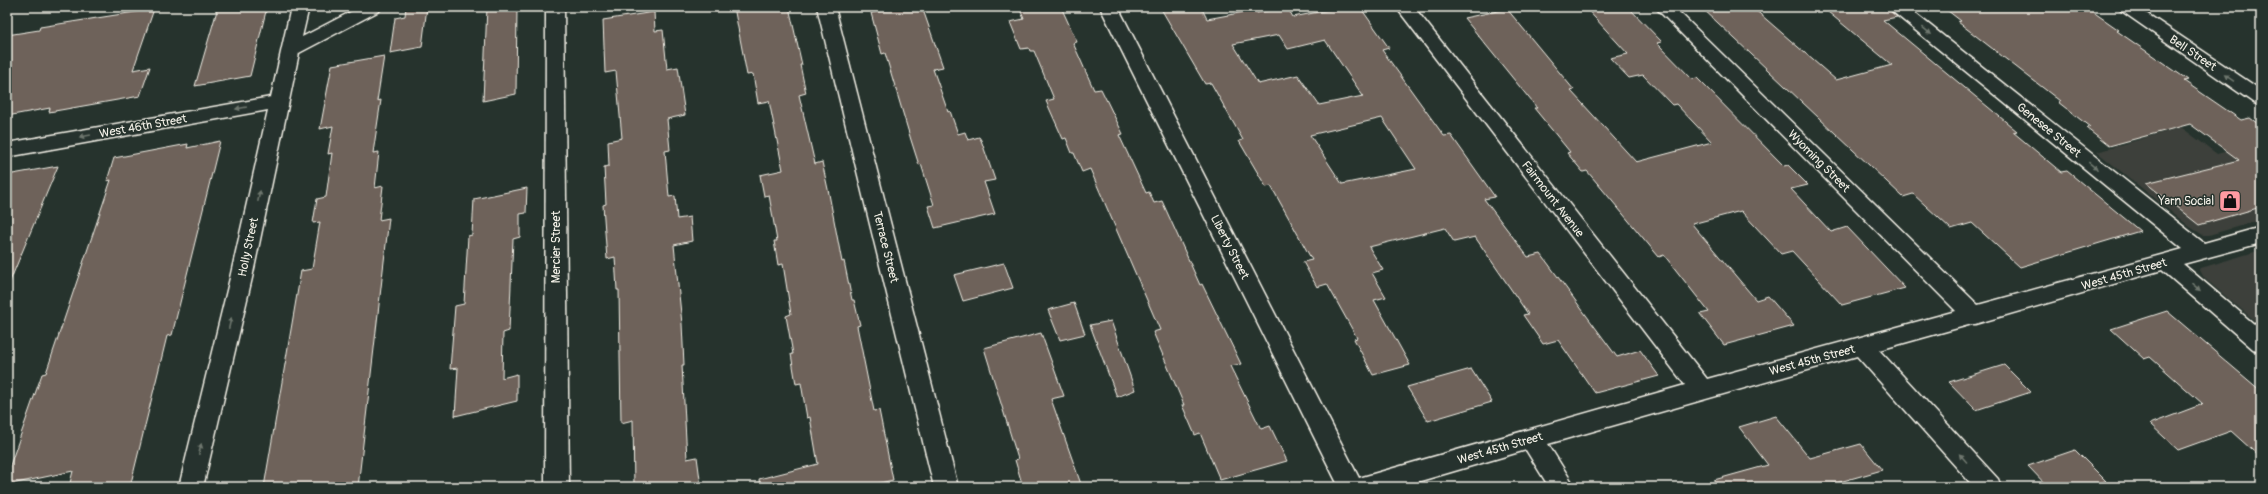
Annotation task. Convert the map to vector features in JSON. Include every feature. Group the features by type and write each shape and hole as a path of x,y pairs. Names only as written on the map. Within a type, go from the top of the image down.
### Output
{"street":[{"name":"Holly Street","path":"191,487 241,278 300,7"},
{"path":"291,50 373,7"},
{"name":"Mercier Street","path":"555,7 557,487"},
{"name":"Terrace Street","path":"826,7 946,487"},
{"name":"Liberty Street","path":"1109,7 1351,487"},
{"name":"Fairmount Avenue","path":"1405,7 1702,390"},
{"name":"Wyoming Street","path":"1664,7 1975,316"},
{"name":"Genesee Street","path":"1896,7 2201,252"},
{"name":"Bell Street","path":"2125,7 2261,99"},
{"name":"West 46th Street","path":"7,150 279,102"},
{"name":"West 45th Street","path":"1363,487 1702,390 1975,316 2261,235"},
{"path":"2166,262 2261,343"},
{"path":"1863,347 1989,487"},
{"path":"1532,439 1563,487"}],"shaded area":[{"path":"2181,127 2217,154 2261,142 2261,220 2209,235 2203,235 2190,227 2097,152"},
{"path":"2261,250 2261,326 2204,278 2200,270 2201,268"}],"building":[{"path":"218,7 267,7 250,76 195,86"},
{"path":"406,7 427,7 422,47 390,53 395,18 405,16"},
{"path":"487,7 517,7 516,94 483,101"},
{"path":"734,7 789,7 802,65 800,65 806,93 799,95 815,164 822,162 842,262 844,261 852,300 854,300 860,325 857,326 874,411 879,410 893,480 864,487 760,487 759,479 818,464 810,417 807,418 801,383 796,384 791,354 793,354 786,316 791,314 783,264 778,265 774,241 777,241 769,195 764,196 760,175 783,170 769,101 758,103 753,74 747,75"},
{"path":"901,7 922,7 943,67 933,69 948,112 950,111 958,134 965,132 968,140 979,137 981,140 995,180 984,182 995,214 935,228 928,206 934,205 921,164 919,165 885,53 882,54 871,13"},
{"path":"1019,7 1061,7 1077,42 1073,43 1094,90 1101,89 1123,134 1119,135 1146,193 1149,192 1154,203 1162,201 1200,285 1202,284 1241,364 1230,366 1261,429 1270,426 1287,461 1220,480 1200,433 1195,435 1182,405 1184,405 1153,332 1160,330 1090,169 1082,172 1066,138 1063,139 1046,101 1054,99 1034,51 1030,51 1029,48 1021,49 1010,22 1024,19"},
{"path":"1160,7 1201,7 1207,19 1255,10 1257,13 1287,7 1293,17 1344,7 1360,7 1389,48 1382,50 1444,136 1451,135 1495,197 1484,199 1528,257 1541,254 1617,357 1640,350 1659,376 1595,393 1558,340 1543,344 1523,315 1528,314 1475,237 1454,242 1445,228 1369,247 1383,270 1372,273 1386,297 1374,300 1410,365 1373,375 1354,339 1357,338 1327,284 1317,287 1303,262 1312,260 1271,186 1266,187 1239,141 1243,140 1211,83 1205,84","holes":["1279,35 1288,49 1325,40 1363,96 1319,105 1298,75 1258,84 1233,44","1382,118 1416,169 1342,184 1310,135"]},
{"path":"1585,7 1628,7 1662,42 1657,43 1692,79 1697,78 1784,166 1788,165 1808,185 1791,189 1831,232 1847,227 1905,288 1842,305 1792,251 1781,254 1741,211 1692,224 1756,300 1768,296 1794,326 1724,345 1700,314 1709,312 1664,255 1659,257 1587,171 1583,172 1567,153 1570,152 1534,108 1537,108 1464,18 1507,9 1574,90 1571,91 1636,162 1712,142 1676,104 1672,105 1643,75 1629,78 1610,58 1628,54"},
{"path":"1701,7 1752,7 1836,80 1892,65 1822,7 1886,7 1897,17 1883,20 2017,131 2013,132 2061,172 2067,171 2140,231 2020,267 1972,223 1951,229 1913,194 1903,197"},
{"path":"1943,7 2086,7 2119,30 2117,31 2188,80 2184,81 2241,120 2250,118 2261,126 2261,207 2199,225 2146,183 2239,160 2190,124 2109,146 2086,128 2090,127 2058,102 2060,101 1958,22 1961,21"},
{"path":"154,9 133,70 150,67 140,96 49,112 50,108 7,116 7,35 39,30 40,27"},
{"path":"654,12 655,31 663,30 667,69 678,67 685,115 667,119 670,150 665,151 669,197 675,196 677,219 690,217 692,241 674,245 682,324 684,365 682,365 687,459 697,457 701,487 634,487 633,420 621,423 619,290 617,290 615,257 607,259 603,205 606,204 604,167 609,166 608,141 622,138 616,71 605,73 603,20"},
{"path":"384,56 377,101 381,100 373,153 379,152 375,188 383,186 379,220 389,218 358,487 264,487 301,271 312,269 320,222 313,223 317,199 326,197 332,153 328,154 333,126 320,129 332,65"},
{"path":"220,141 172,335 167,336 130,487 69,487 73,471 7,485 7,474 42,374 46,373 111,180 107,181 114,158 188,144 187,148"},
{"path":"58,166 8,286 7,286 7,175"},
{"path":"527,188 526,213 520,214 520,237 513,239 509,331 503,333 502,378 517,374 517,401 455,416 458,368 450,369 455,306 464,304 468,236 472,235 474,199"},
{"path":"1004,263 1013,288 963,301 954,275"},
{"path":"1074,303 1085,334 1060,340 1048,310"},
{"path":"2167,311 2261,391 2261,458 2231,431 2178,450 2150,424 2203,404 2150,357 2144,359 2111,329"},
{"path":"1111,321 1135,390 1117,397 1090,325"},
{"path":"1041,333 1064,396 1051,399 1082,487 1023,487 1015,460 1018,459 984,348"},
{"path":"2004,365 2031,392 1976,410 1949,382"},
{"path":"1471,369 1492,402 1428,421 1407,387"},
{"path":"1776,416 1810,458 1861,444 1882,470 1822,487 1715,487 1714,480 1768,465 1739,427"},
{"path":"2075,450 2106,481 2089,487 2048,487 2028,466"}],"place":[{"name":"Yarn Social","path":"2230,201"}]}
